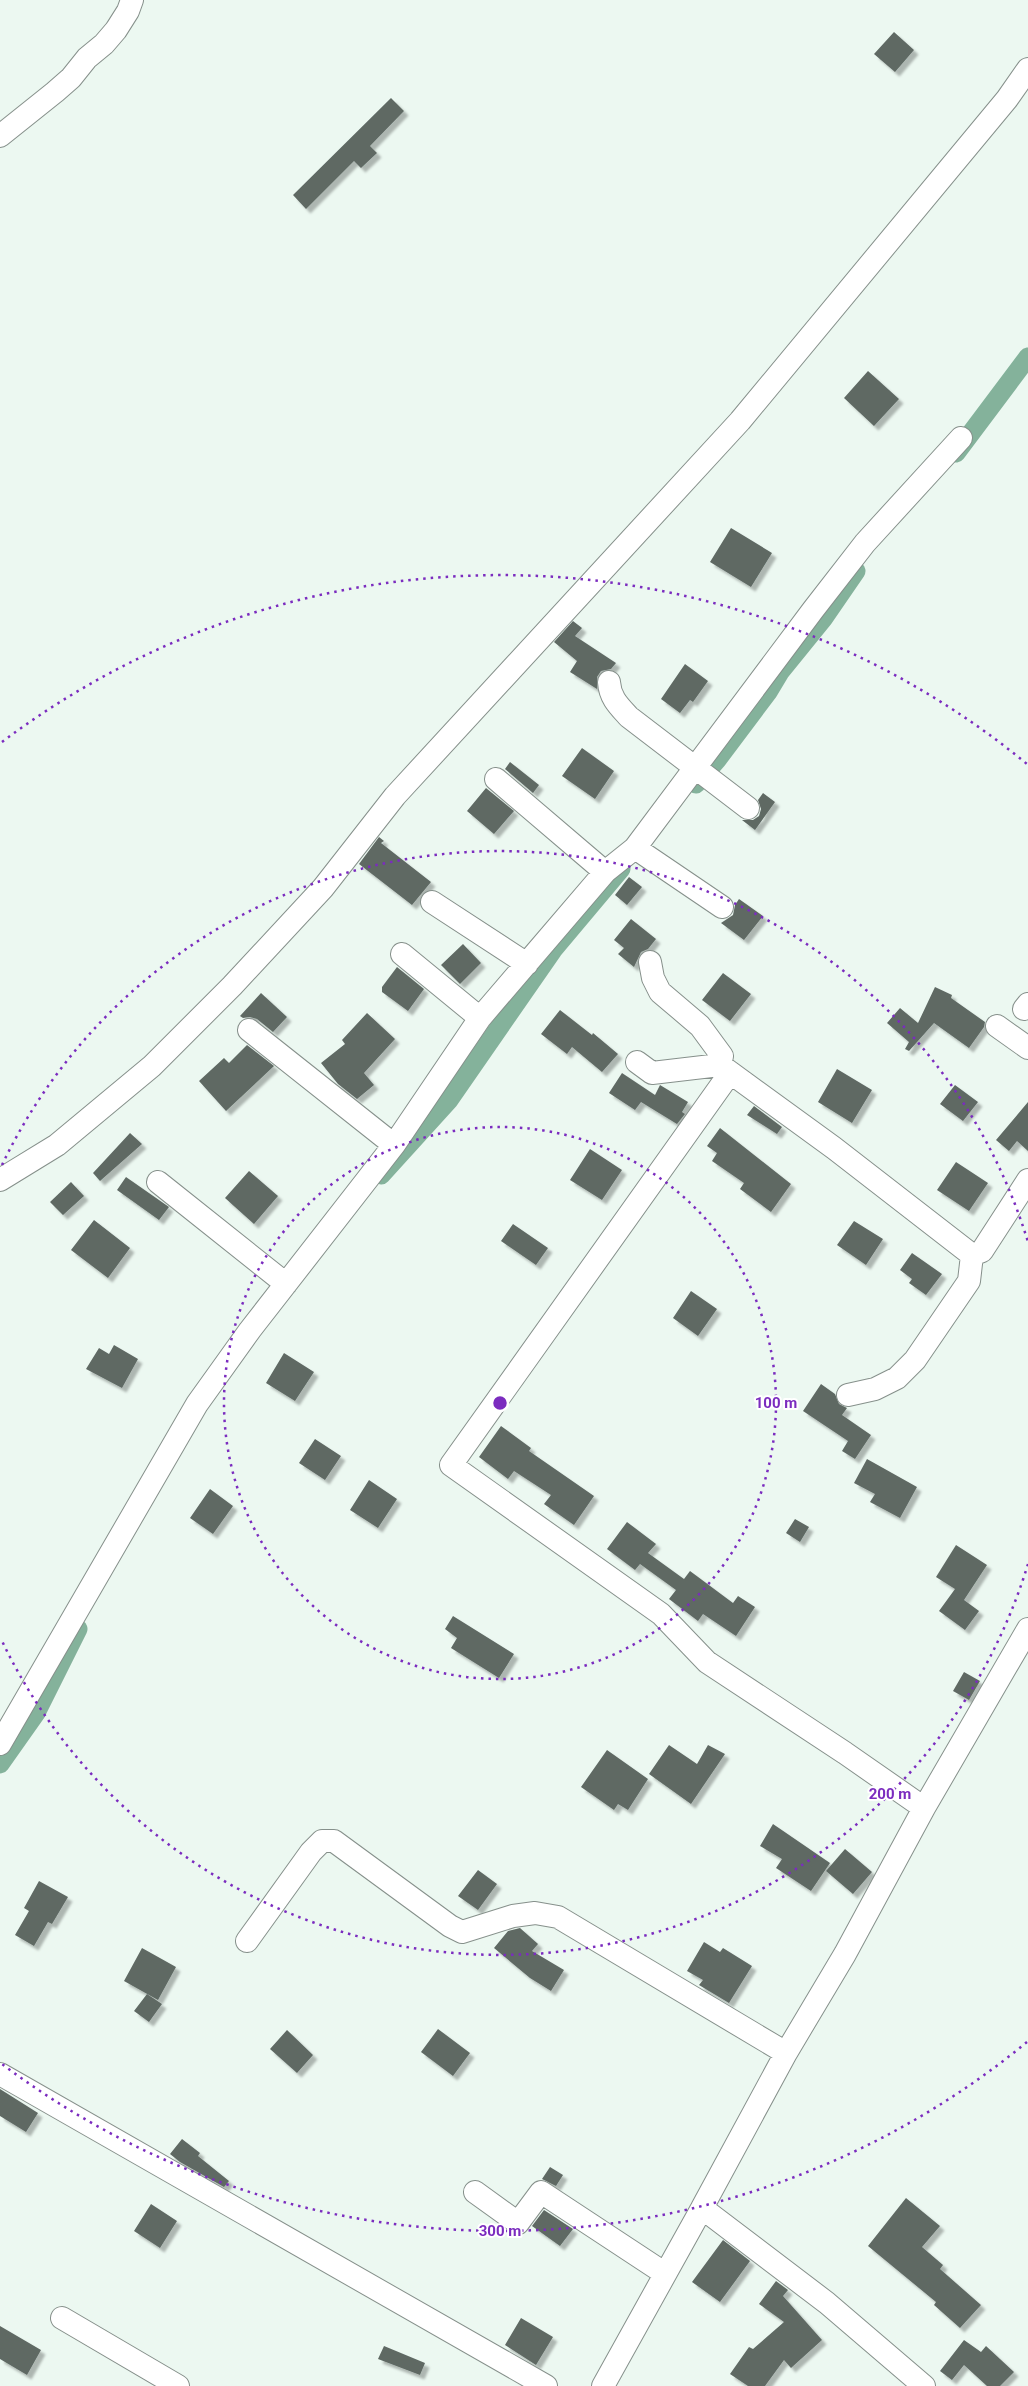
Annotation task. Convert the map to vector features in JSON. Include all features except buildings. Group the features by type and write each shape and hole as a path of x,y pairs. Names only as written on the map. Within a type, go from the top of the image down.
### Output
{"street":[{"path":"0,136 60,87 87,58 104,44 120,24 132,0"},
{"path":"0,1180 57,1145 152,1066 239,979 323,888 395,796 740,421 1008,99 1028,68"},
{"path":"0,1744 197,1404 286,1284 394,1145 480,1018 605,872 635,848 865,543 961,438"},
{"path":"609,682 610,692 617,705 629,717 748,808"},
{"path":"496,778 605,872"},
{"path":"635,848 722,907"},
{"path":"432,902 527,964"},
{"path":"402,954 480,1018"},
{"path":"650,962 653,978 660,992 709,1036 722,1056 725,1069 451,1465 662,1614 707,1662 845,1753 924,1808"},
{"path":"997,1026 1028,1048"},
{"path":"249,1030 394,1145"},
{"path":"637,1062 652,1073 725,1069 834,1148 972,1255"},
{"path":"972,1255 982,1251 1028,1180"},
{"path":"158,1182 286,1284"},
{"path":"848,1395 875,1388 897,1378 915,1360 969,1281 972,1255"},
{"path":"603,2386 786,2053 845,1954 924,1808 1028,1629"},
{"path":"247,1941 311,1852 322,1841 334,1841 450,1926 462,1932 513,1916 535,1913 558,1917 786,2053"},
{"path":"0,2074 546,2386"},
{"path":"475,2192 518,2223 540,2192 664,2273"},
{"path":"702,2208 827,2303 924,2386"},
{"path":"62,2318 178,2386"}],"waterway":[{"path":"956,453 1028,357"},
{"path":"696,784 717,760 768,692 780,672 823,619 856,571"},
{"path":"381,1175 449,1100 553,950 621,869"},
{"path":"0,1764 36,1713 78,1629"}]}
